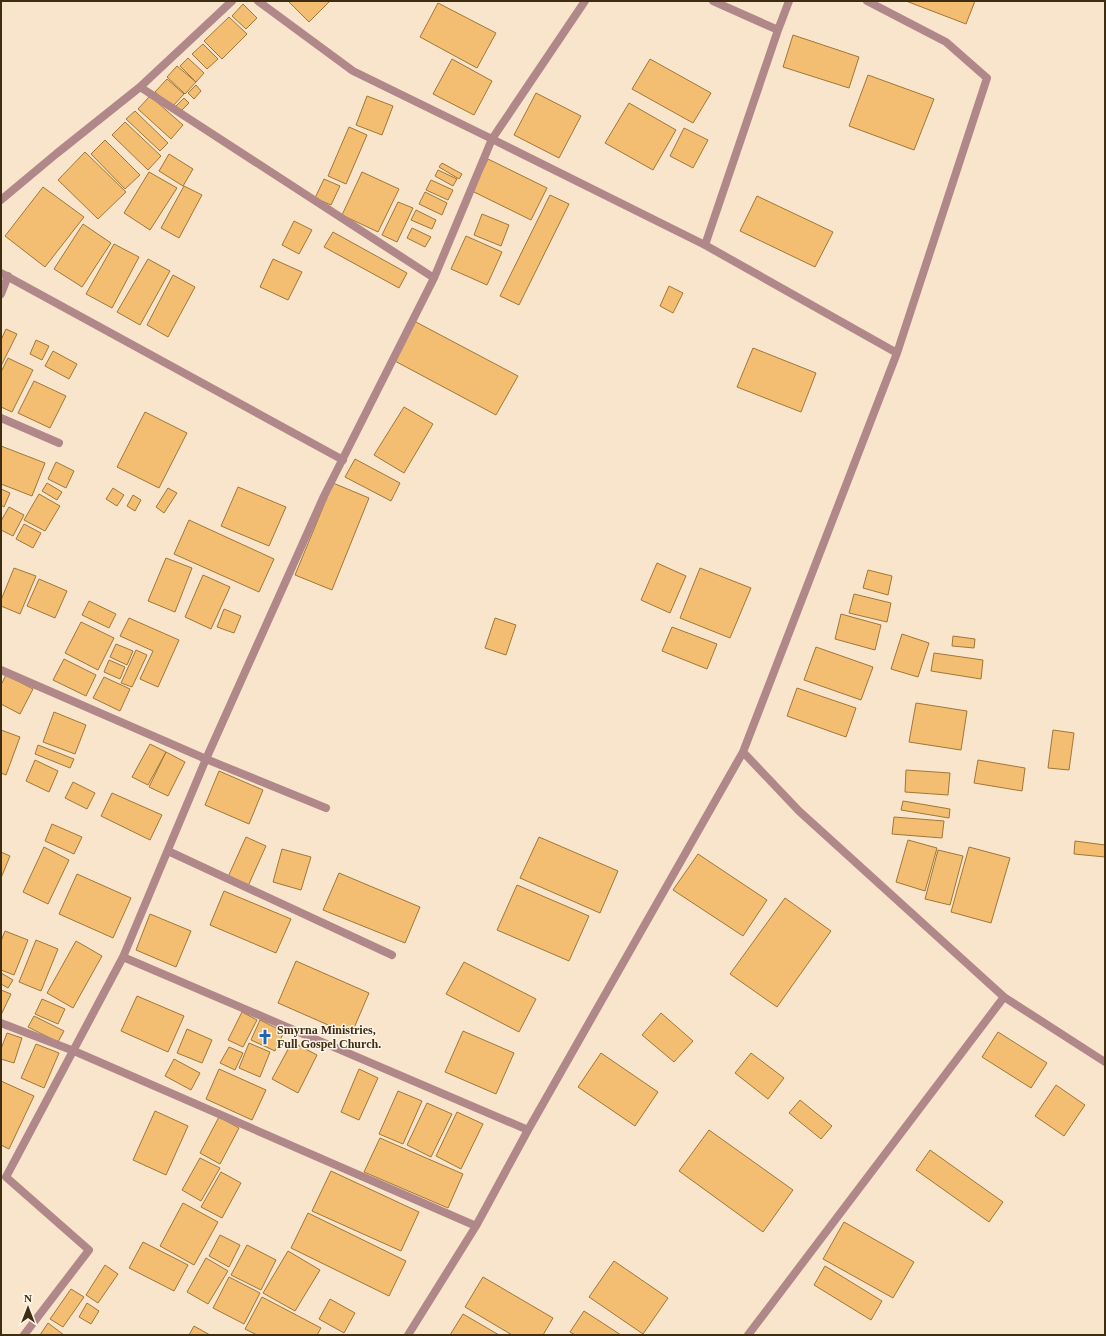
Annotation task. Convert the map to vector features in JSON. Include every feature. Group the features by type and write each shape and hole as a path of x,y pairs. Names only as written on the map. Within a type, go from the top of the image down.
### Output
{"street":[{"path":"1,200 56,154 140,88 232,1"},
{"path":"258,1 353,71 705,245 897,353"},
{"path":"24,1335 89,1250 4,1175 74,1051 123,957 206,759 324,496 434,278 492,139 585,1"},
{"path":"713,1 778,30"},
{"path":"705,245 789,1"},
{"path":"408,1335 476,1226 528,1130 743,752 897,353 987,78 946,42 867,1"},
{"path":"140,88 434,278"},
{"path":"1,294 4,274 342,460"},
{"path":"1,418 59,443"},
{"path":"1,670 206,759 326,808"},
{"path":"743,752 799,811 1004,997 1105,1062"},
{"path":"168,851 392,955"},
{"path":"123,957 528,1130"},
{"path":"748,1335 1004,997"},
{"path":"1,1023 74,1051 476,1226"}],"building":[{"path":"288,1 330,1 309,22"},
{"path":"906,1 975,1 966,24"},
{"path":"438,3 496,33 477,68 420,37"},
{"path":"243,4 257,18 246,29 232,16"},
{"path":"229,17 247,34 222,59 204,41"},
{"path":"793,35 859,57 849,88 783,67"},
{"path":"203,44 218,59 207,69 192,54"},
{"path":"188,58 204,73 196,82 180,66"},
{"path":"452,59 492,81 474,115 433,94"},
{"path":"650,59 711,93 693,123 632,89"},
{"path":"177,66 196,82 185,94 167,77"},
{"path":"868,75 934,99 914,150 849,126"},
{"path":"167,79 184,94 172,107 155,92"},
{"path":"196,85 201,91 194,99 188,93"},
{"path":"536,93 581,116 559,158 514,135"},
{"path":"150,96 183,125 171,139 138,109"},
{"path":"367,96 393,106 382,135 356,125"},
{"path":"184,98 189,103 180,112 175,107"},
{"path":"629,103 676,130 653,170 605,143"},
{"path":"135,111 168,143 160,151 126,119"},
{"path":"125,122 161,156 148,170 112,135"},
{"path":"349,127 367,135 346,184 328,176"},
{"path":"684,128 708,140 693,168 670,156"},
{"path":"105,140 140,175 125,189 91,154"},
{"path":"85,152 126,192 98,219 58,180"},
{"path":"169,154 193,169 183,186 159,171"},
{"path":"488,159 547,188 531,220 472,191"},
{"path":"442,163 462,174 459,179 439,167"},
{"path":"438,170 457,179 453,186 435,176"},
{"path":"149,172 177,188 150,230 124,213"},
{"path":"362,172 399,189 378,232 342,215"},
{"path":"324,179 340,186 331,205 315,198"},
{"path":"431,180 453,190 448,200 426,190"},
{"path":"184,186 202,195 179,238 161,228"},
{"path":"43,187 84,217 45,267 5,236"},
{"path":"425,192 447,203 442,215 419,204"},
{"path":"550,195 569,204 519,305 500,296"},
{"path":"757,196 833,232 815,267 740,231"},
{"path":"398,202 413,208 397,242 382,235"},
{"path":"416,210 436,220 432,229 411,220"},
{"path":"482,214 509,225 501,246 474,235"},
{"path":"294,221 312,230 299,254 282,245"},
{"path":"83,224 111,243 82,287 54,269"},
{"path":"412,228 431,237 425,247 407,238"},
{"path":"333,232 407,273 399,288 324,247"},
{"path":"466,236 502,252 487,285 451,269"},
{"path":"114,244 139,257 112,308 86,294"},
{"path":"148,259 170,271 140,325 117,312"},
{"path":"273,259 302,272 288,300 260,287"},
{"path":"173,275 195,287 168,337 147,325"},
{"path":"669,286 683,293 673,313 660,306"},
{"path":"414,321 518,376 496,415 393,360"},
{"path":"6,329 17,334 1,366 1,340"},
{"path":"36,340 49,346 42,360 30,354"},
{"path":"753,348 816,373 801,412 737,387"},
{"path":"53,351 77,364 69,379 45,366"},
{"path":"8,358 33,370 12,412 1,407 1,372"},
{"path":"34,381 66,396 50,428 18,413"},
{"path":"404,407 433,424 404,473 374,455"},
{"path":"145,412 187,433 159,488 117,467"},
{"path":"1,446 45,463 32,496 1,484"},
{"path":"355,459 400,483 391,501 345,477"},
{"path":"56,462 74,471 66,488 48,479"},
{"path":"47,483 62,492 57,500 42,491"},
{"path":"333,483 369,498 332,590 295,575"},
{"path":"238,487 286,507 269,546 221,526"},
{"path":"113,488 124,495 117,506 106,499"},
{"path":"168,488 177,493 164,513 156,507"},
{"path":"1,489 10,493 4,507 1,505"},
{"path":"39,494 60,506 45,531 24,520"},
{"path":"133,495 141,500 135,511 127,506"},
{"path":"9,507 24,515 13,536 1,530 1,521"},
{"path":"189,520 274,559 259,592 174,554"},
{"path":"24,524 41,533 33,548 16,539"},
{"path":"166,558 192,568 175,612 148,601"},
{"path":"657,563 686,576 670,613 641,600"},
{"path":"14,568 36,576 20,614 1,606 1,600"},
{"path":"700,568 751,588 730,638 680,618"},
{"path":"868,570 892,576 888,595 863,588"},
{"path":"203,575 230,587 211,629 185,617"},
{"path":"39,579 67,591 55,618 27,606"},
{"path":"854,594 891,603 887,622 849,613"},
{"path":"89,601 116,614 109,628 82,615"},
{"path":"224,609 241,616 234,633 217,627"},
{"path":"841,614 881,625 875,650 835,639"},
{"path":"129,618 179,640 158,687 140,679 153,651 120,636"},
{"path":"495,618 516,625 506,655 485,648"},
{"path":"81,622 114,638 98,670 65,653"},
{"path":"672,627 717,644 707,669 662,651"},
{"path":"902,634 929,643 918,677 891,669"},
{"path":"953,636 975,639 974,648 952,646"},
{"path":"116,644 133,651 127,665 110,657"},
{"path":"816,647 873,667 861,700 804,680"},
{"path":"136,650 147,655 132,687 121,683"},
{"path":"934,653 983,660 981,679 931,671"},
{"path":"64,659 96,675 86,696 53,680"},
{"path":"109,660 125,667 120,679 104,672"},
{"path":"6,675 33,689 20,714 1,704 1,685"},
{"path":"104,677 130,689 120,711 93,698"},
{"path":"797,688 856,708 846,737 787,716"},
{"path":"916,703 967,711 961,750 909,742"},
{"path":"54,712 86,725 75,754 43,742"},
{"path":"1,730 20,737 6,775 1,773"},
{"path":"1053,730 1074,733 1069,770 1048,768"},
{"path":"150,744 166,752 148,785 132,777"},
{"path":"38,745 74,759 70,768 35,754"},
{"path":"166,752 185,762 168,796 149,787"},
{"path":"35,760 58,771 49,792 26,781"},
{"path":"978,760 1025,768 1022,791 974,783"},
{"path":"906,770 950,773 948,795 905,792"},
{"path":"219,771 263,790 249,824 205,805"},
{"path":"73,782 95,793 87,809 65,798"},
{"path":"112,793 162,815 150,840 101,816"},
{"path":"903,801 950,809 949,818 901,810"},
{"path":"894,817 944,821 942,838 892,834"},
{"path":"52,824 82,837 74,854 45,841"},
{"path":"246,837 266,846 248,886 228,877"},
{"path":"539,837 618,871 600,913 520,878"},
{"path":"908,840 937,848 925,891 896,882"},
{"path":"1075,841 1105,845 1105,857 1074,854"},
{"path":"44,847 69,860 48,904 23,892"},
{"path":"969,847 1010,858 991,923 951,912"},
{"path":"282,849 311,857 301,890 273,882"},
{"path":"938,850 963,856 950,905 925,899"},
{"path":"1,852 10,856 1,878"},
{"path":"698,854 767,900 743,936 673,890"},
{"path":"339,873 420,907 405,943 323,910"},
{"path":"77,874 131,898 113,938 59,914"},
{"path":"517,885 589,916 569,961 497,930"},
{"path":"224,891 291,919 276,953 210,925"},
{"path":"785,898 831,931 777,1007 730,974"},
{"path":"150,914 191,931 176,967 136,950"},
{"path":"5,931 28,940 14,975 1,970 1,941"},
{"path":"36,940 58,949 41,991 19,982"},
{"path":"76,941 102,956 73,1008 47,993"},
{"path":"296,961 369,993 351,1035 278,1003"},
{"path":"464,962 536,999 519,1032 446,994"},
{"path":"1,973 13,980 8,988 1,984"},
{"path":"1,990 11,994 1,1015"},
{"path":"137,996 184,1016 168,1052 121,1031"},
{"path":"42,999 65,1009 58,1024 35,1014"},
{"path":"242,1012 257,1020 243,1047 228,1040"},
{"path":"661,1013 693,1041 674,1062 642,1035"},
{"path":"34,1016 64,1031 58,1042 28,1027"},
{"path":"260,1020 284,1032 275,1051 251,1040"},
{"path":"187,1029 212,1040 202,1063 177,1053"},
{"path":"463,1031 514,1053 496,1094 445,1072"},
{"path":"998,1032 1047,1063 1031,1088 982,1057"},
{"path":"7,1033 22,1038 14,1063 1,1059 1,1049"},
{"path":"292,1042 317,1055 298,1093 272,1079"},
{"path":"249,1043 270,1052 260,1077 239,1068"},
{"path":"36,1044 59,1053 44,1088 21,1078"},
{"path":"229,1047 243,1053 235,1070 220,1063"},
{"path":"601,1053 658,1092 635,1126 578,1087"},
{"path":"751,1053 784,1078 768,1099 735,1073"},
{"path":"174,1059 200,1073 191,1090 165,1076"},
{"path":"219,1069 266,1090 252,1120 206,1099"},
{"path":"359,1069 378,1078 359,1120 341,1112"},
{"path":"1,1081 34,1096 9,1149 1,1145"},
{"path":"1056,1085 1085,1105 1064,1136 1035,1116"},
{"path":"398,1091 422,1101 403,1144 379,1134"},
{"path":"800,1100 832,1126 821,1139 789,1113"},
{"path":"427,1103 452,1114 431,1157 407,1145"},
{"path":"155,1111 188,1126 166,1175 133,1160"},
{"path":"457,1112 483,1124 461,1169 436,1156"},
{"path":"219,1117 239,1128 220,1164 200,1153"},
{"path":"709,1130 793,1190 763,1232 679,1171"},
{"path":"380,1138 463,1174 448,1208 364,1172"},
{"path":"930,1150 1003,1202 989,1222 916,1170"},
{"path":"200,1158 220,1168 201,1201 182,1190"},
{"path":"331,1171 419,1212 401,1251 312,1211"},
{"path":"221,1172 241,1183 222,1218 201,1207"},
{"path":"183,1203 218,1222 194,1265 160,1246"},
{"path":"308,1213 406,1261 389,1296 291,1248"},
{"path":"844,1222 914,1262 893,1298 823,1259"},
{"path":"220,1235 240,1245 229,1267 209,1256"},
{"path":"143,1242 188,1265 174,1291 129,1268"},
{"path":"247,1245 276,1260 261,1290 231,1275"},
{"path":"288,1251 320,1270 295,1311 263,1293"},
{"path":"206,1258 228,1271 208,1304 187,1292"},
{"path":"614,1261 668,1298 643,1334 589,1297"},
{"path":"105,1265 118,1274 98,1303 86,1295"},
{"path":"825,1266 882,1301 871,1320 814,1285"},
{"path":"229,1277 260,1293 244,1324 213,1308"},
{"path":"483,1277 553,1318 543,1335 512,1335 465,1307"},
{"path":"71,1289 84,1297 63,1327 50,1319"},
{"path":"262,1297 321,1328 317,1335 257,1335 245,1329"},
{"path":"330,1299 355,1313 344,1333 319,1319"},
{"path":"87,1303 99,1311 91,1324 79,1317"},
{"path":"584,1311 621,1335 575,1335 570,1332"},
{"path":"463,1314 499,1335 450,1335"},
{"path":"48,1323 64,1335 40,1335"},
{"path":"194,1326 210,1335 189,1335"}],"place":[{"name":"Smyrna Ministries, Full Gospel Church.","path":"265,1037"}]}
